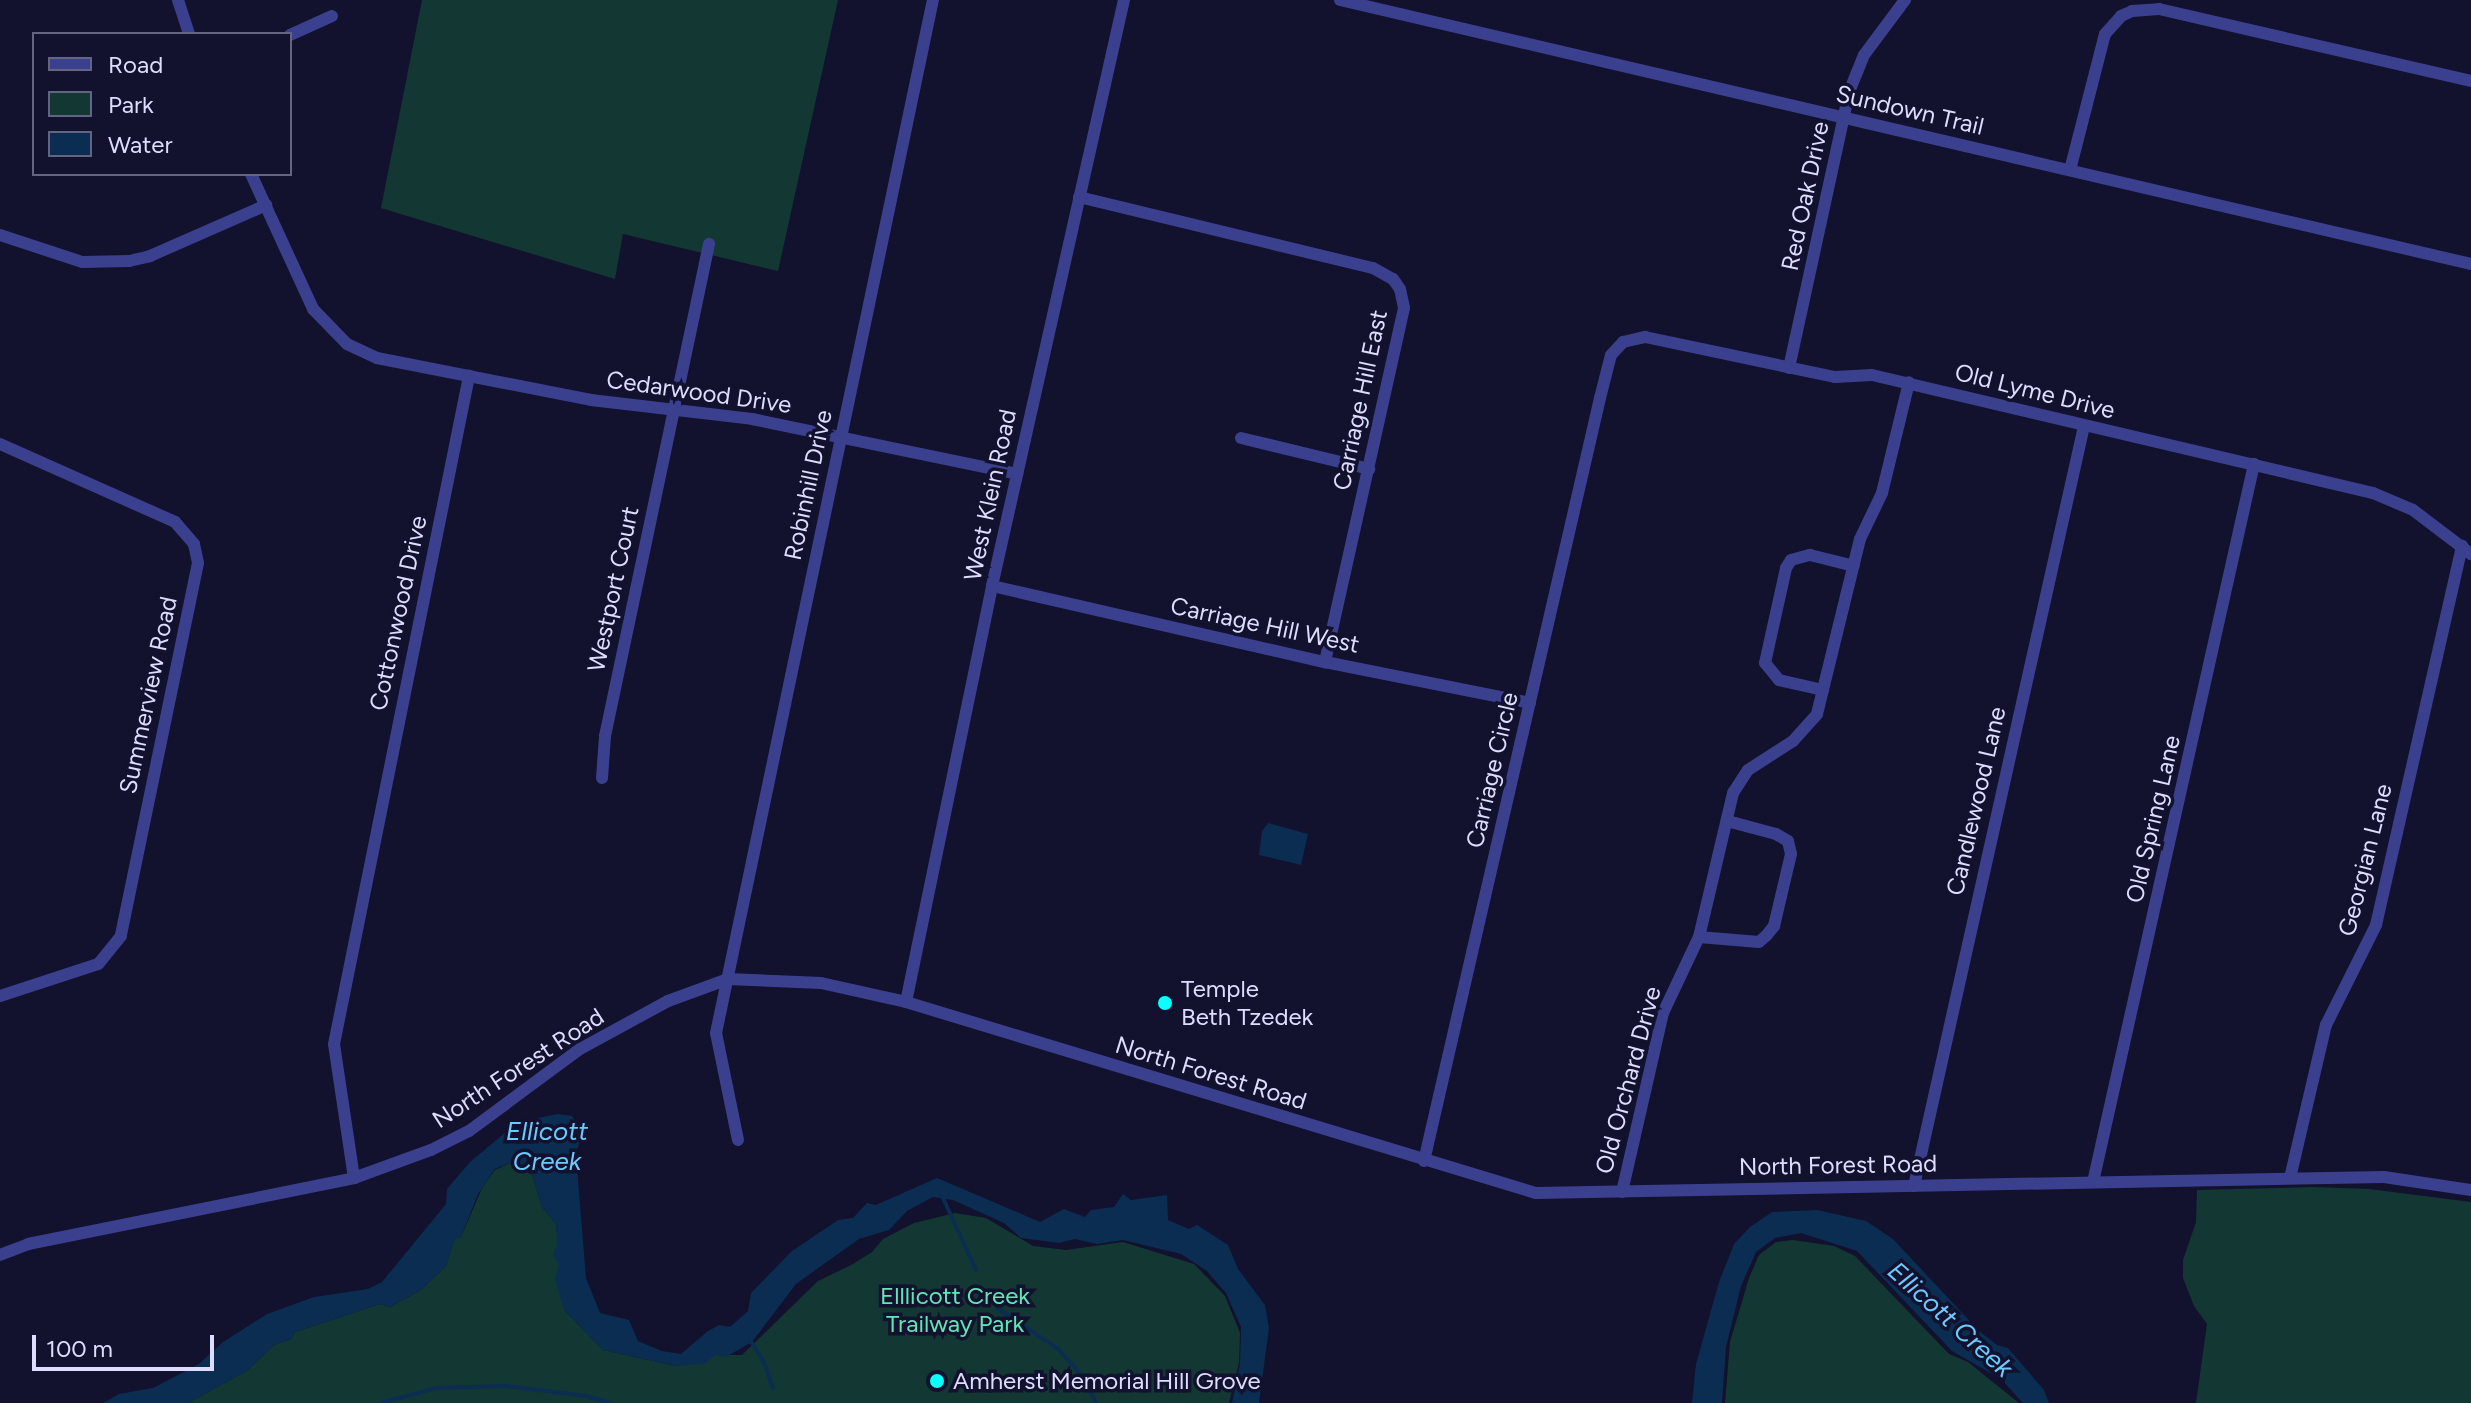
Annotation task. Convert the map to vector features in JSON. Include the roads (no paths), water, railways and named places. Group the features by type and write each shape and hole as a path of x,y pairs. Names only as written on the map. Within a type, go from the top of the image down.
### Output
{"street":[{"path":"178,0 188,32"},
{"name":"Robinhill Drive","path":"738,1140 716,1033 933,0"},
{"name":"West Klein Road","path":"906,1002 992,586 1079,197 1110,74 1124,0"},
{"name":"Sundown Trail","path":"1340,0 2471,264"},
{"name":"Red Oak Drive","path":"1789,368 1843,118 1864,55 1905,0"},
{"path":"2070,170 2105,34 2112,24 2132,11 2159,9 2471,81"},
{"path":"292,34 332,16"},
{"path":"252,176 305,294 334,334 377,358 469,376"},
{"name":"Carriage Hill East","path":"1079,197 1373,268 1393,279 1404,308 1325,662"},
{"path":"0,235 82,262 129,261 150,256 266,205"},
{"name":"Westport Court","path":"602,778 605,736 709,244"},
{"name":"Old Lyme Drive","path":"1603,389 1616,348 1623,342 1645,337 1835,377 1872,375 2254,464 2397,502 2466,550"},
{"name":"Cedarwood Drive","path":"469,376 591,400 752,419 1017,474"},
{"name":"Cottonwood Drive","path":"354,1178 334,1044 469,376"},
{"name":"Old Orchard Drive","path":"1622,1192 1663,1013 1699,937 1739,780 1755,763 1806,730 1817,714 1860,539 1882,493 1909,382"},
{"name":"Carriage Circle","path":"1424,1161 1603,389"},
{"name":"Candlewood Lane","path":"1914,1186 2084,426"},
{"path":"1241,438 1369,469"},
{"name":"Summerview Road","path":"0,444 175,522 194,544 198,563 121,936 98,964 0,996"},
{"name":"Old Spring Lane","path":"2093,1182 2254,464"},
{"name":"Georgian Lane","path":"2290,1178 2326,1025 2376,925 2466,550"},
{"path":"1823,690 1779,680 1765,663 1786,568 1791,560 1810,555 1854,566"},
{"name":"Carriage Hill West","path":"992,586 1325,662 1530,703"},
{"path":"1699,937 1759,942 1774,926 1791,854 1788,841 1776,834 1727,821"},
{"name":"North Forest Road","path":"0,1255 28,1244 354,1178 431,1150 469,1131 580,1049 668,1001 728,979 821,983 906,1002 1536,1193 2384,1177 2471,1190"}],"water":[{"path":"1268,823 1308,834 1301,865 1259,855 1262,831"},
{"name":"Ellicott Creek","path":"558,1114 572,1116 582,1132 576,1156 586,1278 600,1313 629,1320 638,1341 662,1351 681,1354 708,1331 719,1325 730,1327 748,1311 751,1293 792,1251 838,1220 853,1218 867,1203 876,1205 937,1178 1040,1222 1064,1209 1085,1217 1091,1210 1114,1207 1123,1194 1131,1200 1167,1195 1168,1220 1189,1229 1197,1225 1228,1245 1238,1269 1265,1305 1269,1328 1259,1403 1232,1403 1240,1364 1241,1327 1226,1293 1207,1271 1181,1254 1123,1240 1097,1244 1075,1239 1059,1243 1021,1238 1004,1223 953,1200 933,1197 907,1211 889,1230 859,1239 796,1284 752,1342 726,1357 715,1355 704,1364 676,1366 603,1350 564,1310 555,1279 559,1264 553,1255 557,1244 556,1224 542,1207 532,1175 512,1162 495,1169 478,1194 461,1237 455,1239 446,1266 421,1290 390,1307 380,1304 295,1332 291,1339 274,1345 248,1370 188,1403 103,1403 119,1394 153,1388 199,1364 223,1342 267,1314 314,1297 368,1289 382,1282 446,1204 447,1189 470,1162 518,1122"},
{"path":"1817,1210 1866,1221 1893,1239 1979,1331 1997,1345 2008,1348 2044,1390 2049,1403 2023,1403 2001,1379 1952,1351 1857,1251 1801,1233 1775,1238 1756,1252 1741,1286 1726,1347 1722,1403 1692,1403 1696,1364 1719,1282 1734,1244 1750,1227 1772,1212"}],"waterway":[{"path":"942,1196 976,1270"},
{"path":"992,1296 998,1309 1057,1348 1083,1376 1096,1403"},
{"path":"750,1340 764,1362 773,1388"},
{"path":"381,1403 436,1388 506,1386 586,1396 610,1403"}],"place":[{"name":"Temple Beth Tzedek","path":"1165,1003"},
{"name":"Amherst Memorial Hill Grove","path":"937,1381"}],"park label":[{"name":"Elllicott Creek Trailway Park","path":"955,1310"}]}
